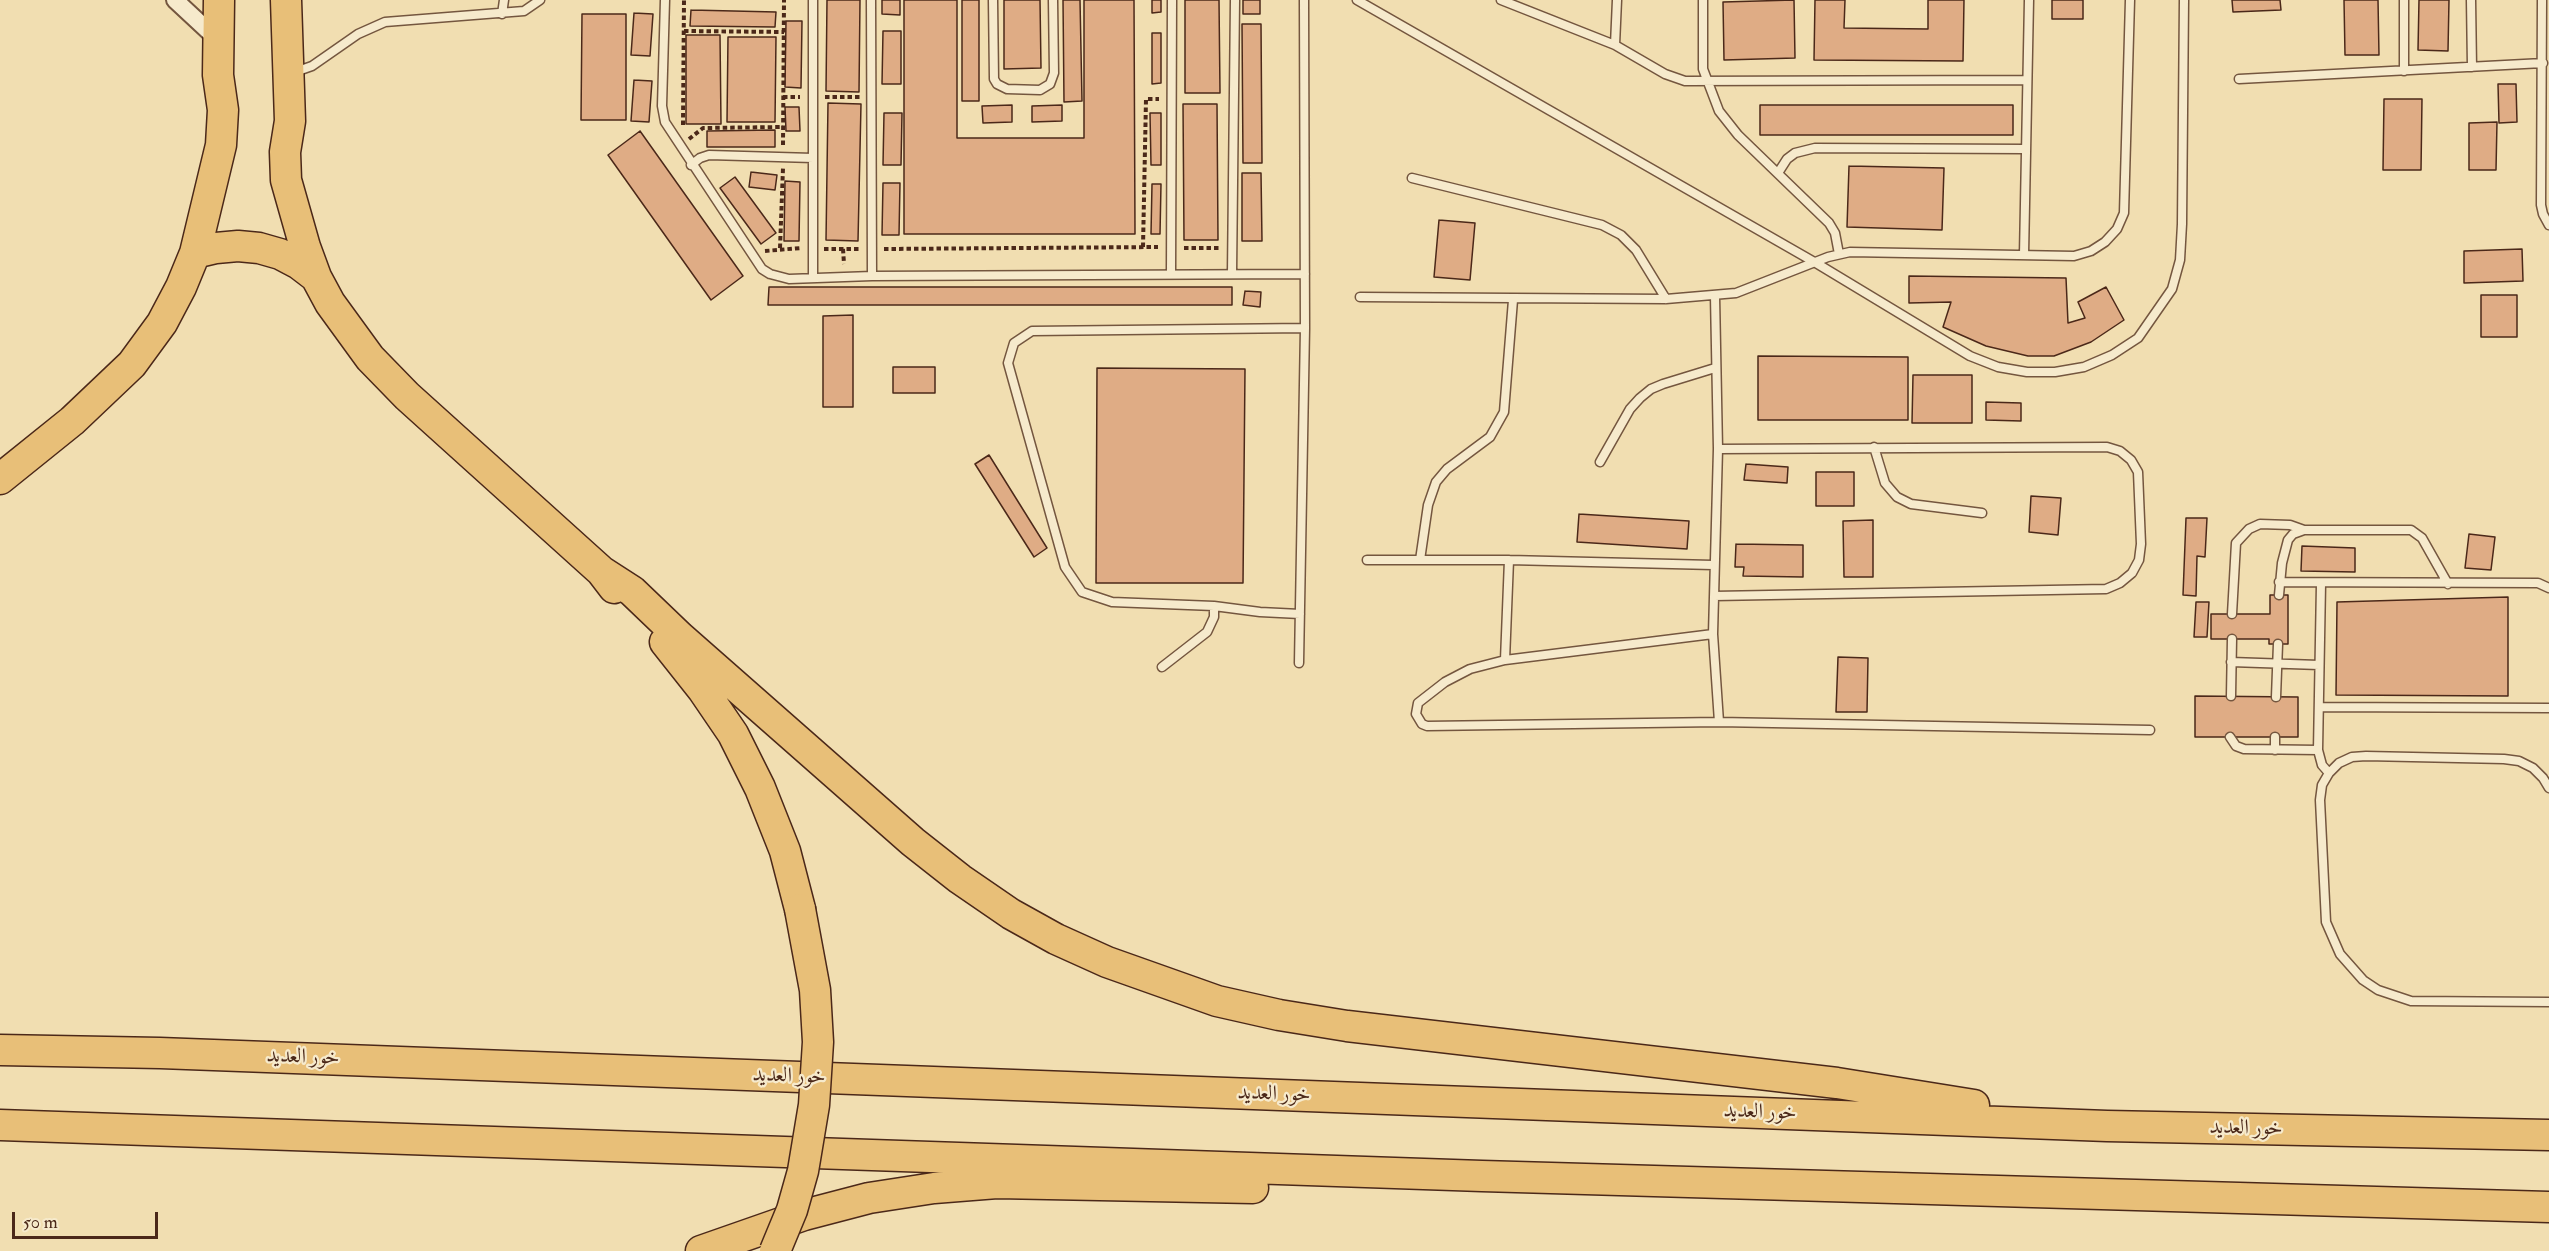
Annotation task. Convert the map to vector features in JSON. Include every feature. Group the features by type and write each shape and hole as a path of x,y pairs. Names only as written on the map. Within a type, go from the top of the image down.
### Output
{"highway":[{"path":"0,479 72,421 132,364 162,322 195,254 221,145 223,110 218,75 219,0"},
{"path":"286,0 290,121 285,160 290,199 316,277 344,324 370,358 407,396 601,571 632,591 886,818 960,879 1011,914 1056,939 1162,984 1217,1001 1279,1015 1347,1026 1837,1083 2107,1126"},
{"path":"195,254 216,248 238,246 259,248 280,254 299,264 316,277"},
{"path":"601,571 622,599 671,649 733,734 760,788 785,851 800,909 815,1001 818,1042 814,1106 803,1170 792,1210 775,1251"},
{"name":"خور العديد","path":"0,1050 160,1053 2107,1126 2549,1136"},
{"path":"0,1125 1482,1176 2549,1207"},
{"path":"701,1251 804,1215 869,1198 934,1188 997,1184 1330,1190 1482,1176"}],"street":[{"path":"175,0 218,41"}],"lane":[{"path":"502,14 504,0"},
{"path":"288,73 312,66 358,34 385,22 524,11 540,0"},
{"path":"665,0 662,106 665,122 678,146 762,269 779,278 1305,274"},
{"path":"813,0 811,248 813,278"},
{"path":"871,0 872,276"},
{"path":"993,0 994,79 997,84 1007,89 1040,90 1050,84 1054,73 1053,0"},
{"path":"1171,274 1172,0"},
{"path":"1232,274 1235,0"},
{"path":"1299,663 1305,328 1304,0"},
{"path":"1357,0 1816,263 1970,356 1998,367 2027,372 2055,372 2084,367 2112,356 2138,338 2172,289 2180,260 2184,0"},
{"path":"1501,0 1615,45 1675,79 1707,83 2026,80"},
{"path":"1615,45 1617,0"},
{"path":"1702,0 1701,54 1707,83 1716,104 1728,124 1829,223 1835,233 1839,254"},
{"path":"2024,255 2029,0"},
{"path":"1360,297 1513,300 1666,299 1715,296 1746,290 1839,254 1860,252 2074,256 2091,251 2105,242 2117,229 2124,213 2130,0"},
{"path":"2404,0 2404,72"},
{"path":"2471,0 2472,67"},
{"path":"2542,0 2541,205 2549,225"},
{"path":"2240,79 2543,63"},
{"path":"1778,173 1787,159 1795,153 1815,148 2025,149"},
{"path":"691,165 709,155 813,158"},
{"path":"1412,178 1602,225 1621,235 1636,250 1666,299"},
{"path":"1715,296 1718,449 1713,565 1713,633 1719,722"},
{"path":"1419,560 1428,505 1436,482 1447,469 1482,446 1496,430 1504,412 1513,300"},
{"path":"1300,614 1215,606 1112,602 1082,592 1073,582 1065,567 1008,363 1014,343 1032,331 1305,328"},
{"path":"1600,462 1630,409 1651,389 1715,368"},
{"path":"1714,596 2106,589 2120,583 2132,573 2139,560 2141,544 2138,472 2131,460 2120,451 2093,445 1718,449"},
{"path":"1874,447 1885,483 1897,497 1911,504 1982,513"},
{"path":"2232,614 2235,552 2241,536 2260,524 2290,525 2304,530"},
{"path":"2279,595 2279,582 2288,540 2292,534 2304,530 2411,530 2422,538 2448,584"},
{"path":"1367,560 1509,560 1713,565"},
{"path":"1505,660 1509,560"},
{"path":"2279,582 2320,584 2538,583 2549,588"},
{"path":"2320,584 2318,750 2320,761 2328,773"},
{"path":"1162,667 1207,632 1214,617 1215,606"},
{"path":"1713,633 1505,660 1470,669 1433,690 1418,703 1416,714 1418,719 1427,726 1719,722 2150,730"},
{"path":"2231,696 2232,639"},
{"path":"2276,697 2278,644"},
{"path":"2231,662 2319,665"},
{"path":"2319,707 2549,708"},
{"path":"2230,737 2233,744 2240,748 2318,750"},
{"path":"2275,737 2275,750"},
{"path":"2549,788 2533,768 2519,761 2366,756 2352,757 2339,763 2328,773 2322,785 2320,800 2324,905 2331,939 2350,969 2378,990 2411,1001 2549,1002"}],"path":[{"path":"684,0 683,128 692,137"},
{"path":"780,248 784,0"},
{"path":"684,31 784,32"},
{"path":"1143,247 1146,99 1172,98"},
{"path":"678,146 703,128 783,127"},
{"path":"754,258 767,249 780,248 1171,247 1232,249"}],"building":[{"path":"827,0 860,0 859,92 826,91"},
{"path":"882,0 900,0 900,15 882,14"},
{"path":"904,0 957,0 957,138 1084,138 1084,0 1134,0 1135,234 904,234"},
{"path":"962,0 979,0 979,101 962,101"},
{"path":"1004,0 1040,0 1041,68 1004,69"},
{"path":"1063,0 1080,0 1082,101 1064,102"},
{"path":"1152,0 1161,0 1161,12 1152,13"},
{"path":"1185,0 1219,0 1220,93 1185,93"},
{"path":"1243,0 1260,0 1260,14 1243,14"},
{"path":"1794,0 1795,58 1724,60 1723,2"},
{"path":"1815,0 1845,0 1844,28 1928,29 1928,0 1964,0 1963,61 1814,60"},
{"path":"2052,0 2083,0 2083,19 2052,19"},
{"path":"2232,0 2280,0 2281,10 2233,12"},
{"path":"2344,0 2378,0 2379,55 2345,55"},
{"path":"2419,0 2449,0 2448,51 2418,50"},
{"path":"691,10 776,12 775,27 690,26"},
{"path":"634,13 653,14 650,56 631,55"},
{"path":"582,14 626,14 626,120 581,120"},
{"path":"786,21 802,21 801,88 785,87"},
{"path":"1242,24 1261,24 1262,163 1243,163"},
{"path":"883,31 901,31 901,84 882,84"},
{"path":"1152,33 1161,33 1161,83 1152,84"},
{"path":"686,35 720,35 721,124 686,124"},
{"path":"728,37 776,37 775,122 727,122"},
{"path":"634,80 652,81 649,122 631,121"},
{"path":"2498,84 2516,84 2517,122 2499,123"},
{"path":"2384,99 2422,99 2421,170 2383,170"},
{"path":"828,103 861,104 858,241 826,240"},
{"path":"1183,104 1217,104 1218,240 1184,240"},
{"path":"1012,105 1012,122 983,123 982,106"},
{"path":"1062,105 1062,121 1032,122 1032,106"},
{"path":"1760,105 2013,105 2013,135 1760,135"},
{"path":"785,107 799,107 800,131 786,131"},
{"path":"884,113 902,113 901,165 883,165"},
{"path":"1150,113 1161,113 1161,165 1151,165"},
{"path":"2497,122 2496,170 2469,170 2469,123"},
{"path":"775,130 775,147 707,147 707,131"},
{"path":"640,131 743,276 711,300 608,155"},
{"path":"1849,166 1944,168 1942,230 1847,227"},
{"path":"751,172 777,175 775,190 749,187"},
{"path":"1242,173 1261,173 1262,241 1242,241"},
{"path":"735,177 776,233 761,244 720,188"},
{"path":"785,181 800,182 799,241 784,241"},
{"path":"883,183 900,183 899,235 882,235"},
{"path":"1152,184 1161,184 1160,234 1151,234"},
{"path":"1439,220 1475,223 1470,280 1434,277"},
{"path":"2522,249 2523,281 2464,283 2464,251"},
{"path":"1909,276 2066,278 2068,323 2085,318 2078,302 2106,287 2124,320 2091,342 2054,356 2028,356 1986,346 1943,327 1951,302 1909,303"},
{"path":"769,287 1232,287 1232,305 768,305"},
{"path":"1245,291 1261,292 1260,307 1243,305"},
{"path":"2481,295 2517,295 2517,337 2481,337"},
{"path":"853,315 853,407 823,407 823,316"},
{"path":"1758,356 1908,357 1908,420 1758,420"},
{"path":"893,367 935,367 935,393 893,393"},
{"path":"1097,368 1245,369 1243,583 1096,583"},
{"path":"1913,375 1972,375 1972,423 1912,423"},
{"path":"1986,402 2021,403 2021,421 1986,420"},
{"path":"989,455 1047,548 1034,557 975,464"},
{"path":"1746,464 1788,467 1787,483 1744,480"},
{"path":"1816,472 1854,472 1854,506 1816,506"},
{"path":"2031,496 2061,498 2058,535 2029,532"},
{"path":"1579,514 1689,521 1687,549 1577,542"},
{"path":"2186,518 2207,518 2205,557 2197,556 2196,596 2183,595"},
{"path":"1873,520 1873,577 1844,577 1843,521"},
{"path":"2469,534 2495,537 2491,570 2465,568"},
{"path":"1736,544 1803,545 1803,577 1743,576 1744,567 1735,567"},
{"path":"2302,546 2355,548 2355,572 2301,571"},
{"path":"2270,595 2288,595 2288,644 2269,644 2269,639 2211,639 2211,614 2270,614"},
{"path":"2508,597 2508,696 2336,695 2337,602"},
{"path":"2196,602 2209,602 2207,637 2194,637"},
{"path":"1838,657 1868,658 1867,712 1836,712"},
{"path":"2195,696 2298,697 2298,737 2195,737"}]}
